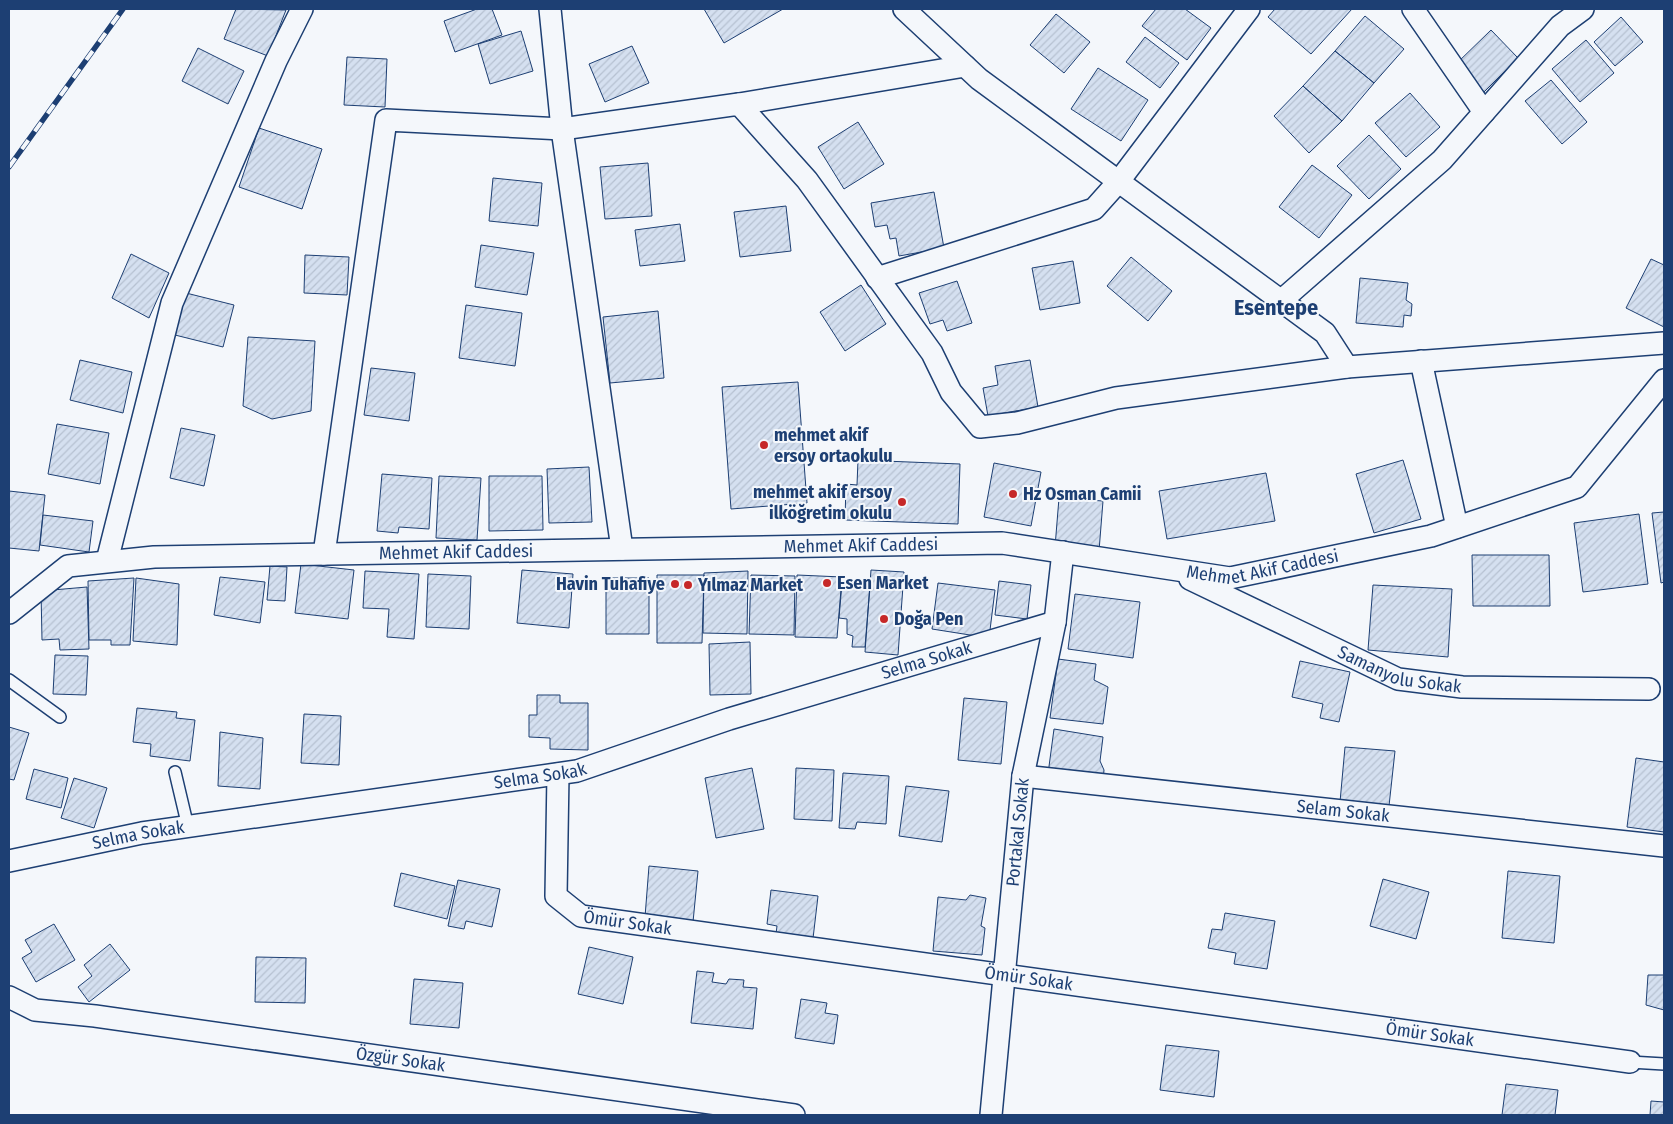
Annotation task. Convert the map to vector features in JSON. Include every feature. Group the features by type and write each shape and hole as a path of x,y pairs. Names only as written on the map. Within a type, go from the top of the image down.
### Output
{"street":[{"path":"107,562 172,302 276,61 302,9"},
{"path":"550,9 562,129 622,549"},
{"path":"904,9 979,79 1325,333 1347,367"},
{"path":"877,278 1094,209 1119,181 1249,9"},
{"path":"1413,9 1484,112"},
{"path":"1282,300 1442,160 1560,26 1583,9"},
{"path":"324,554 386,120 562,129 739,104 965,66"},
{"path":"739,104 807,180 932,354 951,392 980,427 1017,423 1116,398 1347,367 1664,343"},
{"path":"1421,362 1457,527"},
{"name":"Mehmet Akif Caddesi","path":"9,613 68,566 154,557 1002,543 1230,578 1431,536 1577,487 1664,380"},
{"name":"Portakal Sokak","path":"991,1115 1023,776 1055,622 1063,552"},
{"name":"Samanyolu Sokak","path":"1169,569 1398,679 1462,687 1649,688"},
{"name":"Selma Sokak","path":"9,861 142,833 577,771 729,719 1055,622"},
{"name":"Ömür Sokak","path":"558,774 556,896 581,916 1630,1062"},
{"name":"Selam Sokak","path":"1023,776 1664,846"},
{"name":"Özgür Sokak","path":"9,997 35,1010 94,1016 794,1115"}],"lane":[{"path":"9,680 60,717"},
{"path":"175,772 188,827"},
{"path":"1630,1062 1664,1064"}],"building":[{"path":"236,9 286,10 268,56 224,39"},
{"path":"477,9 492,9 502,35 455,52 444,21"},
{"path":"704,9 783,9 724,43"},
{"path":"1156,9 1185,9 1211,28 1187,60 1142,26"},
{"path":"1275,9 1352,9 1311,54 1268,17"},
{"path":"1056,14 1090,42 1064,73 1030,45"},
{"path":"1365,16 1404,49 1374,83 1335,51"},
{"path":"1621,17 1643,42 1615,66 1594,42"},
{"path":"1491,30 1518,58 1483,93 1455,65"},
{"path":"521,31 533,71 490,84 478,44"},
{"path":"1145,37 1179,63 1160,88 1126,62"},
{"path":"1586,40 1614,73 1580,102 1552,69"},
{"path":"632,46 649,83 605,102 589,64"},
{"path":"198,48 244,71 228,104 182,81"},
{"path":"1335,51 1374,83 1342,121 1303,86"},
{"path":"347,57 387,59 385,107 344,105"},
{"path":"1098,68 1148,100 1121,141 1071,109"},
{"path":"1551,80 1587,122 1562,144 1525,101"},
{"path":"1303,86 1342,121 1309,153 1274,116"},
{"path":"1410,93 1440,127 1406,157 1375,123"},
{"path":"858,122 884,164 844,189 818,147"},
{"path":"259,128 322,149 302,209 239,187"},
{"path":"1369,135 1401,169 1369,199 1337,166"},
{"path":"648,163 652,216 605,219 600,167"},
{"path":"1312,165 1352,195 1319,238 1279,207"},
{"path":"493,178 542,183 538,226 489,221"},
{"path":"934,192 944,248 899,256 896,238 890,239 887,225 875,227 871,203"},
{"path":"786,206 791,251 740,257 734,212"},
{"path":"680,224 685,261 640,266 635,230"},
{"path":"481,245 534,253 527,295 475,287"},
{"path":"131,254 169,273 149,318 112,298"},
{"path":"305,255 349,257 347,295 304,293"},
{"path":"1131,257 1172,291 1148,321 1107,286"},
{"path":"1651,259 1664,265 1664,327 1626,308"},
{"path":"1073,261 1080,303 1040,310 1032,268"},
{"path":"1360,278 1408,283 1406,300 1412,304 1411,316 1404,315 1403,327 1356,323"},
{"path":"957,281 972,323 947,331 943,320 930,324 919,293"},
{"path":"861,285 886,324 845,351 820,312"},
{"path":"186,293 234,305 223,347 175,335"},
{"path":"466,305 522,313 515,366 459,358"},
{"path":"658,311 664,378 610,383 603,317"},
{"path":"248,337 315,341 311,411 272,419 243,406"},
{"path":"80,360 132,372 123,413 70,400"},
{"path":"1030,360 1038,407 988,416 983,388 998,385 995,366"},
{"path":"371,368 415,373 409,421 364,415"},
{"name":"mehmet akif ersoy ortaokulu","path":"798,382 807,503 731,509 722,387"},
{"path":"57,424 109,433 100,484 48,474"},
{"path":"181,428 215,435 204,486 170,478"},
{"name":"mehmet akif ersoy ilköğretim okulu","path":"858,460 960,464 958,524 845,520 846,484 857,485"},
{"path":"1403,460 1421,519 1374,533 1356,474"},
{"name":"Hz Osman Camii","path":"994,463 1041,472 1031,526 984,517"},
{"path":"589,467 592,522 549,523 547,469"},
{"path":"1266,473 1275,521 1167,539 1159,491"},
{"path":"382,474 432,478 429,529 399,527 398,533 377,531"},
{"path":"439,476 481,478 477,540 436,538"},
{"path":"489,476 542,476 543,530 489,531"},
{"path":"9,491 45,495 39,551 9,548"},
{"path":"1059,498 1103,501 1099,551 1055,547"},
{"path":"1664,512 1664,582 1661,583 1652,513"},
{"path":"1639,514 1648,584 1583,592 1574,523"},
{"path":"43,515 93,521 89,552 40,545"},
{"path":"1472,555 1549,555 1550,606 1473,606"},
{"path":"301,564 354,570 348,619 295,613"},
{"path":"270,566 287,567 285,601 267,600"},
{"path":"522,570 573,574 569,628 517,623"},
{"name":"Doğa Pen","path":"871,570 904,572 898,655 865,652"},
{"path":"365,571 419,574 414,639 387,637 389,609 363,608"},
{"path":"748,571 747,634 703,633 704,573"},
{"path":"428,574 471,576 469,629 426,627"},
{"path":"657,575 704,575 702,643 657,643"},
{"path":"751,575 795,576 794,635 749,634"},
{"path":"797,575 842,577 837,638 795,637"},
{"path":"220,577 265,582 260,623 214,615"},
{"path":"134,578 130,645 111,645 111,640 89,640 88,581"},
{"path":"136,578 179,584 177,645 133,641"},
{"path":"606,578 649,578 649,634 606,634"},
{"path":"999,581 1031,585 1027,619 995,615"},
{"path":"842,583 870,586 865,647 852,647 853,636 847,634 847,619 839,618"},
{"path":"938,583 995,590 989,638 932,629"},
{"path":"1373,585 1452,589 1448,657 1368,650"},
{"path":"87,587 89,649 60,650 59,639 42,640 41,591"},
{"path":"1075,594 1140,602 1133,658 1068,649"},
{"path":"750,642 751,694 710,695 709,644"},
{"path":"55,655 88,656 86,695 53,694"},
{"path":"1058,659 1096,664 1094,680 1108,687 1103,724 1050,718"},
{"path":"1300,661 1350,672 1339,722 1320,718 1323,704 1292,697"},
{"path":"537,695 560,695 560,703 588,703 588,750 550,749 550,738 529,737 529,715 537,715"},
{"path":"964,698 1007,702 1001,764 958,760"},
{"path":"137,708 177,712 176,718 195,720 190,761 150,756 151,744 133,742"},
{"path":"304,714 341,716 339,765 301,763"},
{"path":"9,727 29,733 14,780 9,779"},
{"path":"1054,729 1103,737 1100,761 1104,770 1103,781 1048,774"},
{"path":"220,732 263,738 260,789 218,786"},
{"path":"1345,747 1395,751 1389,806 1340,802"},
{"path":"1636,758 1664,762 1664,832 1627,827"},
{"path":"752,768 764,829 716,838 705,778"},
{"path":"796,768 834,770 832,821 794,819"},
{"path":"34,769 68,778 61,808 26,799"},
{"path":"843,773 889,776 886,824 857,822 855,829 839,828"},
{"path":"74,778 107,788 94,828 61,818"},
{"path":"906,786 949,791 942,842 899,836"},
{"path":"649,866 698,871 693,922 645,917"},
{"path":"1508,871 1560,876 1554,943 1502,938"},
{"path":"401,873 455,886 447,919 394,906"},
{"path":"1383,879 1429,892 1416,939 1370,926"},
{"path":"458,880 500,889 492,927 466,921 464,929 448,926"},
{"path":"771,890 818,896 812,947 775,942 777,926 767,924"},
{"path":"970,895 986,898 981,926 985,928 982,955 933,951 938,897 966,900"},
{"path":"1225,913 1275,921 1267,969 1234,964 1236,953 1208,948 1212,929 1222,930"},
{"path":"54,924 75,960 36,982 22,958 32,952 25,940"},
{"path":"110,944 130,970 89,1002 78,987 92,976 84,965"},
{"path":"589,947 633,957 623,1004 578,994"},
{"path":"256,957 306,958 305,1003 255,1002"},
{"path":"697,971 714,973 712,982 726,984 729,979 744,980 743,987 757,988 753,1029 691,1023"},
{"path":"1648,975 1664,975 1664,1010 1646,1005"},
{"path":"414,979 463,983 459,1028 410,1024"},
{"path":"801,999 827,1003 825,1013 838,1015 834,1044 795,1038"},
{"path":"1166,1045 1219,1051 1214,1097 1160,1090"},
{"path":"1506,1084 1558,1090 1555,1115 1502,1115"},
{"path":"1651,1101 1664,1102 1664,1115 1650,1115"}],"railway":[{"path":"9,167 123,9"}],"place":[{"name":"mehmet akif ersoy ortaokulu","path":"764,445"},
{"name":"Hz Osman Camii","path":"1013,494"},
{"name":"mehmet akif ersoy ilköğretim okulu","path":"902,502"},
{"name":"Esen Market","path":"827,583"},
{"name":"Havin Tuhafiye","path":"675,584"},
{"name":"Yılmaz Market","path":"688,585"},
{"name":"Doğa Pen","path":"884,619"}],"district":[{"name":"Esentepe","path":"1276,307"}]}
